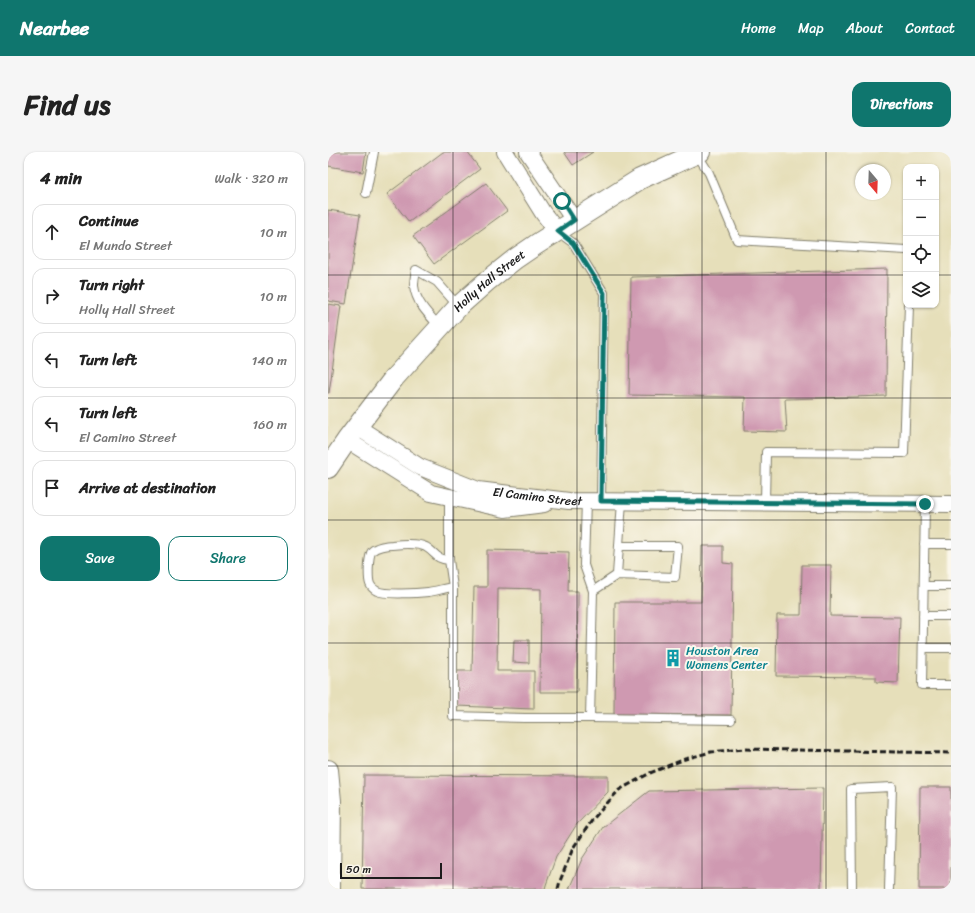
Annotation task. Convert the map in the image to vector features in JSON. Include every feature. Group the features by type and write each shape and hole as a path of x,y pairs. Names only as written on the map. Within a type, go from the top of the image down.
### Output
{"street":[{"path":"505,152 543,213 558,231"},
{"path":"528,152 574,220"},
{"name":"Holly Hall Street","path":"328,468 394,378 459,306 486,282 537,244 640,179 698,152"},
{"path":"352,434 431,493 505,509 569,501"},
{"name":"El Camino Street","path":"352,434 420,467 478,490 569,501 951,504"},
{"path":"328,770 331,801 330,889"}],"lane":[{"path":"366,193 374,152"},
{"path":"698,152 709,173 737,240 903,250"},
{"path":"558,231 573,243 604,293 593,501 584,565 593,591 590,718"},
{"path":"440,327 425,311 418,300 414,286 416,270 437,282 459,306"},
{"path":"765,502 766,452 904,453 909,308"},
{"path":"449,497 449,560 452,587 453,716 731,720"},
{"path":"617,575 622,501"},
{"path":"925,504 922,685 951,685"},
{"path":"449,560 442,559 426,547 419,545 392,544 376,548 372,552 369,560 370,584 375,590 388,593 428,592 452,587"},
{"path":"924,544 951,544"},
{"path":"593,591 617,575 675,577 678,546 619,546"},
{"path":"924,586 951,586"},
{"path":"923,616 951,616"},
{"path":"923,648 951,648"},
{"path":"852,889 851,789 892,788 888,889"}],"building":[{"path":"328,152 366,152 363,172 328,166"},
{"path":"443,152 467,152 480,169 409,222 387,194"},
{"path":"564,152 593,152 573,165"},
{"path":"486,183 507,211 434,264 413,236"},
{"path":"328,210 360,215 346,304 328,301"},
{"path":"887,269 886,396 785,399 787,432 744,431 745,397 629,395 631,277"},
{"path":"328,304 341,306 329,393 328,393"},
{"name":"Houston Area Womens Center","path":"702,546 723,546 723,563 733,564 731,715 614,714 615,602 701,602"},
{"path":"487,550 569,552 568,591 578,591 577,692 540,692 541,589 498,588 497,671 534,671 534,709 456,706 457,671 472,671 474,587 487,587"},
{"path":"802,565 831,565 830,616 900,617 898,683 876,682 876,677 776,676 777,615 801,615"},
{"path":"514,640 529,640 529,663 513,662"},
{"path":"364,775 608,776 608,792 577,824 556,857 545,889 362,889"},
{"path":"920,787 951,787 951,889 919,889"},
{"path":"823,788 821,889 569,889 582,859 603,827 649,791"}],"railway":[{"path":"558,889 573,848 593,819 619,790 650,773 685,759 711,752 744,749 951,753"}],"place":[{"name":"Houston Area Womens Center","path":"673,658"}],"route":[{"path":"562,201 574,220 558,231 573,243 604,293 601,501 925,504"}]}
